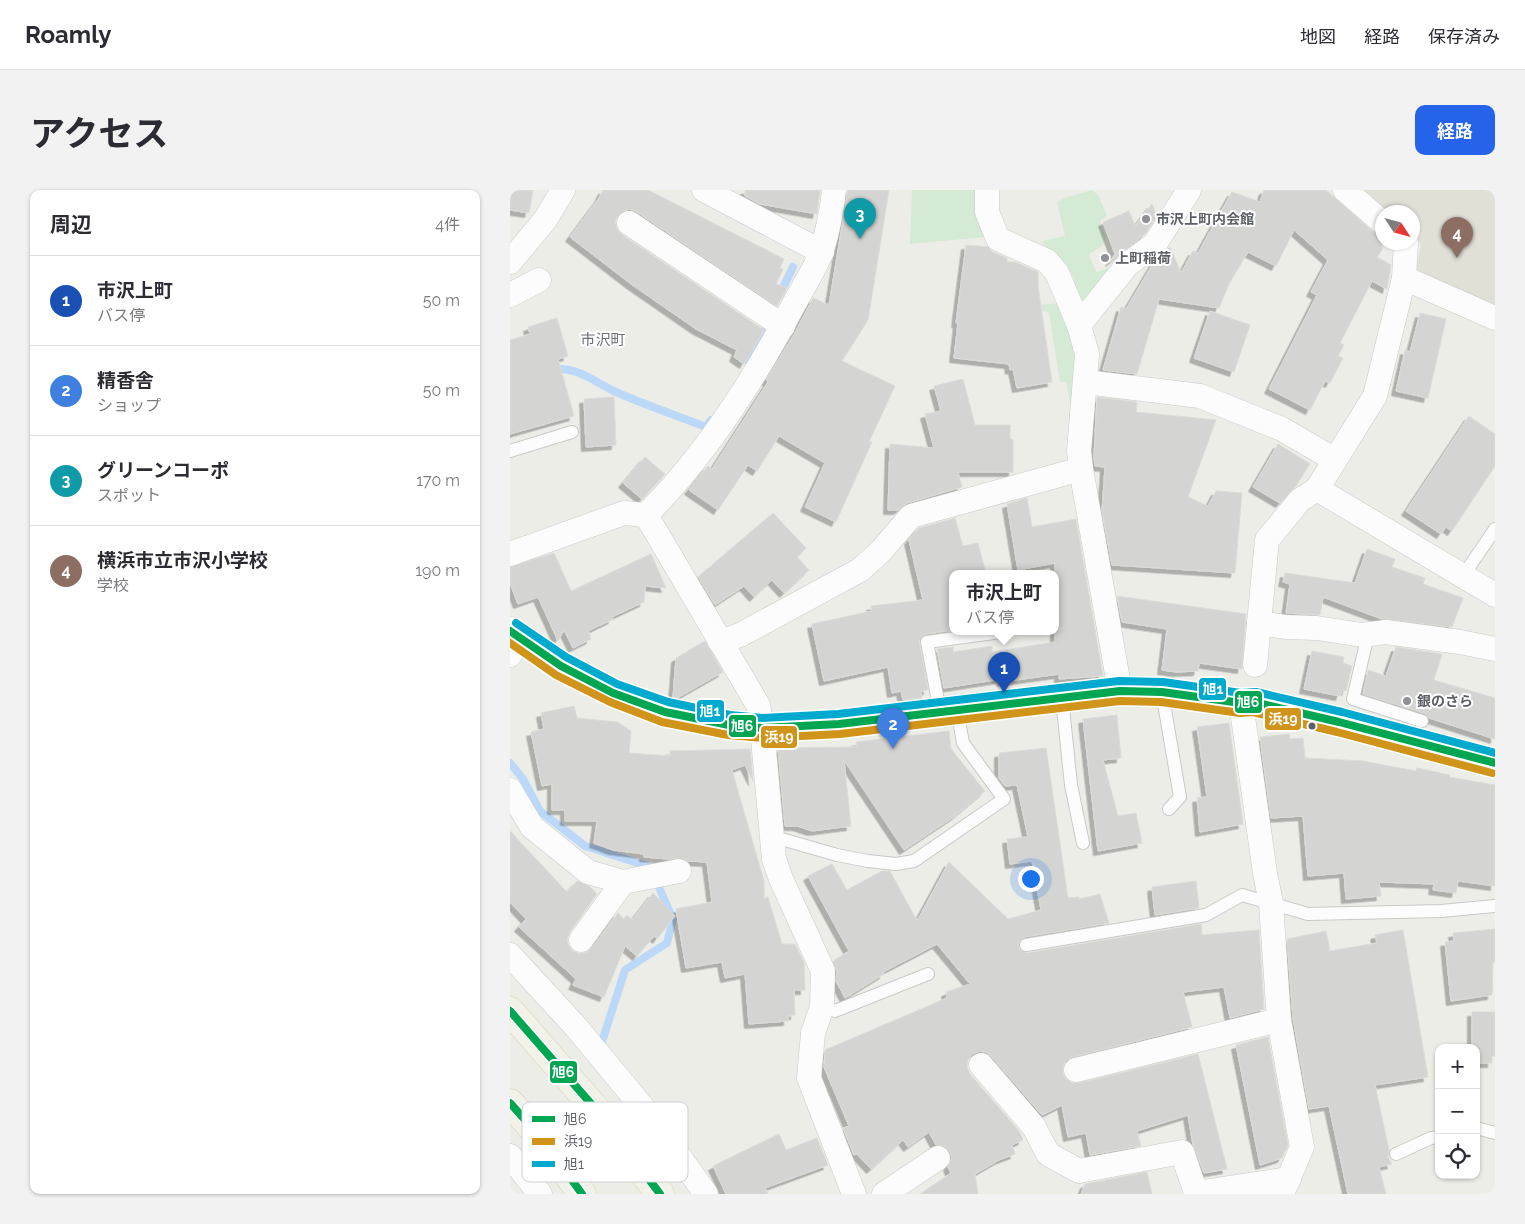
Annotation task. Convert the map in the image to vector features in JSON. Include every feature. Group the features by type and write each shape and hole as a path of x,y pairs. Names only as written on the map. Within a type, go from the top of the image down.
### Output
{"main road":[{"path":"510,1011 590,1102"},
{"path":"510,1103 522,1116"},
{"path":"573,1182 582,1194"},
{"path":"651,1182 660,1194"}],"street":[{"path":"510,262 545,220 563,190"},
{"path":"704,190 822,252"},
{"path":"646,516 712,439 753,377 783,326 822,252 832,212 834,190"},
{"path":"987,190 987,212 998,239 1047,260 1057,273 1079,325 1087,354 1079,450 1120,691"},
{"path":"1079,325 1128,264 1155,244 1189,190"},
{"path":"1345,190 1375,216"},
{"path":"628,223 783,326"},
{"path":"1255,665 1267,540 1300,500 1316,489 1375,396 1404,278 1406,250"},
{"path":"1404,278 1495,318"},
{"path":"510,295 539,280"},
{"path":"1085,382 1200,396 1282,429 1335,460"},
{"path":"720,642 740,635 860,570 882,551 911,516 1081,469"},
{"path":"1316,489 1495,595"},
{"path":"510,554 624,513 646,516"},
{"path":"646,516 758,704 762,728 774,859 781,879 823,971 822,1007 813,1033 809,1078 854,1194"},
{"path":"1259,623 1286,627 1317,628 1362,635 1386,632 1460,642 1495,649"},
{"path":"514,642 613,694 665,712 729,725 762,728 839,724 1120,691 1162,692 1241,703 1254,702 1495,763"},
{"path":"981,1065 1034,1127 1048,1154 1079,1171 1182,1152 1196,1193 1285,1186 1302,1147 1279,1020 1271,903 1241,703"},
{"path":"510,790 532,827 588,872 623,882 663,875"},
{"path":"581,940 623,882"},
{"path":"510,955 576,1027 638,1102"},
{"path":"1076,1070 1279,1020"},
{"path":"510,1156 522,1171"},
{"path":"884,1194 938,1158"},
{"path":"688,1169 706,1194"},
{"path":"531,1182 540,1194"}],"lane":[{"path":"510,451 572,432"},
{"path":"1463,576 1495,529"},
{"path":"771,836 836,855 896,864 914,861 1004,800 963,744 948,710 927,642 979,635"},
{"path":"1368,635 1353,699 1422,721"},
{"path":"1162,692 1180,797 1169,809"},
{"path":"1062,698 1071,785 1083,844"},
{"path":"1026,945 1206,915 1242,895 1308,914 1441,911 1495,906"},
{"path":"822,1007 835,1011 928,974"},
{"path":"1480,1129 1495,1133"},
{"path":"1396,1154 1435,1137"}],"shaded area":[{"path":"1359,190 1495,190 1495,305 1416,273 1421,244 1420,205 1377,205"}],"green space":[{"path":"912,190 979,190 985,237 910,244"},
{"path":"1092,190 1099,196 1107,216 1100,221 1106,238 1102,246 1089,254 1096,272 1116,266 1082,310 1073,291 1074,278 1063,260 1053,256 1042,241 1065,236 1057,202"},
{"path":"1060,303 1077,335 1069,431 1070,402 1066,382 1060,382 1049,313 1045,311 1022,315 1021,306"}],"building":[{"path":"510,190 533,190 529,213 510,210"},
{"path":"603,190 648,190 784,259 780,268 783,269 776,284 787,288 777,306 637,212 630,209 623,211 617,216 615,222 621,234 764,330 744,364 734,357 737,350 696,329 631,284 570,237"},
{"path":"745,190 820,190 817,214 760,204 745,196"},
{"path":"848,190 889,190 868,320 842,361 895,386 869,442 872,442 836,522 805,507 825,463 779,436 757,471 748,465 718,510 689,490 708,466 712,469 768,382 766,380 795,333 813,298 829,305"},
{"path":"1264,190 1326,190 1375,233 1375,250 1382,250 1377,257 1391,265 1387,289 1372,281 1340,343 1344,345 1338,356 1343,358 1330,383 1325,381 1310,410 1269,389 1317,295 1311,292 1328,260 1294,230 1276,266 1248,252 1229,284 1219,308 1159,299 1137,374 1103,370 1121,307 1126,309 1154,262 1170,247 1181,273 1193,251 1198,253 1232,192 1260,202"},
{"path":"1152,204 1157,216 1145,234 1110,262 1115,254 1103,222 1129,211 1135,226"},
{"path":"966,245 988,247 992,252 1007,258 1007,262 1015,262 1038,272 1038,286 1052,382 1017,388 1013,369 1010,370 1009,364 954,358 958,323 956,323"},
{"path":"1210,311 1250,325 1234,372 1194,358"},
{"path":"1420,313 1446,319 1428,398 1396,391 1405,350 1410,352"},
{"path":"557,318 568,356 558,359 574,416 510,434 510,340 530,334 528,327"},
{"path":"963,379 975,425 1010,425 1010,438 1013,440 1013,472 958,472 962,487 907,503 898,510 888,510 890,444 934,448 925,414 941,411 934,386"},
{"path":"614,397 616,445 586,447 584,399"},
{"path":"1097,397 1137,402 1136,412 1216,420 1188,497 1208,506 1216,491 1242,493 1235,573 1112,565 1102,512 1105,467 1095,466 1094,457"},
{"path":"1469,416 1495,434 1495,466 1452,531 1446,527 1441,534 1406,511"},
{"path":"1278,444 1310,464 1296,486 1280,503 1253,487"},
{"path":"645,457 665,474 642,499 623,483"},
{"path":"1027,498 1032,527 1076,519 1103,676 1059,679 1059,674 1002,682 1001,679 944,688 937,649 953,647 953,652 992,646 992,652 1055,642 1055,635 1059,635 1059,570 1055,570 1055,563 1018,570 1007,504"},
{"path":"773,513 806,548 797,557 809,570 784,593 772,580 754,597 744,586 715,605 698,577"},
{"path":"955,518 963,546 978,543 985,570 949,570 949,631 926,634 919,640 928,690 921,691 922,698 903,700 901,691 892,693 888,667 824,681 812,624 872,611 871,606 923,600 909,540 919,528"},
{"path":"1367,549 1395,559 1392,567 1425,578 1423,584 1463,598 1452,627 1382,619 1323,597 1320,615 1286,613 1290,584 1283,582 1285,573 1355,583"},
{"path":"554,553 571,591 651,554 666,588 645,586 644,602 588,631 591,639 573,648 564,630 558,641 538,597 518,604 510,583 510,567"},
{"path":"1117,596 1246,614 1242,669 1199,663 1198,671 1176,672 1162,670 1167,629 1122,622"},
{"path":"705,641 723,672 677,698 673,698 676,658"},
{"path":"1396,647 1442,654 1434,680 1495,698 1495,739 1429,718 1424,713 1363,694 1368,670 1386,676"},
{"path":"1312,651 1344,657 1343,663 1352,666 1346,691 1342,690 1340,696 1304,689"},
{"path":"574,706 577,718 617,722 631,731 629,753 670,756 670,751 750,749 753,781 745,765 732,770 764,881 764,899 768,897 782,944 795,944 804,962 805,990 794,990 795,1015 788,1016 788,1021 749,1024 745,974 725,978 722,962 686,968 676,909 712,902 707,862 688,861 683,858 644,857 644,854 613,850 594,843 597,821 565,821 565,810 552,810 552,784 542,786 531,732 544,729 541,713"},
{"path":"1117,715 1121,758 1103,760 1118,816 1136,813 1142,843 1098,851 1083,719"},
{"path":"1229,723 1243,824 1200,832 1197,798 1207,797 1197,727"},
{"path":"949,731 951,749 985,791 955,816 904,850 844,760 851,826 812,831 797,826 785,826 778,748 857,747 856,742"},
{"path":"1289,734 1290,739 1303,738 1305,758 1363,761 1416,771 1417,768 1450,775 1449,777 1495,785 1495,886 1458,881 1456,893 1433,890 1434,884 1379,882 1381,896 1346,899 1344,873 1308,876 1303,816 1271,818 1260,737"},
{"path":"1046,748 1068,898 1079,897 1079,899 1100,894 1109,923 1024,937 1018,943 1020,950 1027,953 1201,924 1202,935 1259,930 1264,1009 1230,1018 1224,987 1183,992 1192,1027 1073,1057 1066,1060 1063,1067 1063,1074 1066,1079 1072,1083 1079,1083 1198,1054 1227,1169 1204,1173 1193,1145 1188,1115 1137,1131 1141,1146 1090,1155 1086,1133 1068,1137 1062,1105 1042,1115 991,1056 986,1052 979,1051 972,1054 968,1060 967,1067 970,1074 1019,1131 1023,1140 1012,1145 1015,1154 999,1160 975,1174 978,1194 920,1194 951,1173 948,1167 952,1158 950,1151 944,1146 936,1145 929,1132 908,1147 903,1140 871,1169 857,1154 854,1155 843,1128 849,1126 824,1067 825,1050 947,998 946,992 970,984 937,944 883,972 884,974 845,998 836,981 837,971 833,961 849,951 808,876 832,864 847,890 882,871 890,871 917,921 949,862 1008,919 1041,910 1032,861 1010,864 1007,839 1028,837 1017,785 1005,786 999,778 999,753"},
{"path":"510,831 567,892 577,881 589,886 597,894 567,939 568,945 573,951 580,954 592,948 618,913 624,919 627,915 632,920 653,893 675,916 657,939 654,936 637,956 625,946 604,997 573,985 576,979 519,927 526,919 510,902"},
{"path":"1196,881 1199,908 1155,915 1152,887"},
{"path":"1495,929 1492,995 1451,1001 1445,942 1454,941 1453,933"},
{"path":"1403,930 1428,1077 1375,1085 1389,1150 1388,1157 1392,1164 1379,1167 1386,1194 1348,1194 1329,1106 1309,1109 1293,1018 1287,939 1326,931 1330,951 1377,943 1375,935"},
{"path":"1472,1012 1495,1012 1495,1056 1492,1056 1492,1063 1480,1063 1480,1044 1472,1044"},
{"path":"1268,1037 1288,1145 1282,1158 1260,1165 1236,1045"},
{"path":"779,1134 786,1150 817,1138 828,1165 765,1188 768,1194 726,1194 713,1166"},
{"path":"1147,1172 1152,1194 1081,1194 1085,1184"}],"waterway":[{"path":"780,294 793,267"},
{"path":"749,362 765,330"},
{"path":"552,369 577,372 627,397 706,427 711,420"},
{"path":"510,763 523,779 540,811 585,846 650,867 673,919 667,943 625,970 600,1048"}],"transit line":[{"name":"旭1","path":"516,623 566,657 617,684 668,702 730,715 762,718 838,714 1119,681 1163,682 1241,693 1256,692 1342,712 1495,753"},
{"name":"旭6","path":"510,631 561,666 613,693 665,712 729,725 762,728 839,724 1120,691 1162,692 1241,703 1254,702 1495,763"},
{"name":"浜19","path":"510,643 556,675 610,702 662,722 728,735 763,738 840,734 1120,701 1161,702 1240,713 1253,712 1492,773"},
{"name":"旭6","path":"510,1011 590,1102"},
{"name":"旭6","path":"510,1103 522,1116"},
{"name":"旭6","path":"573,1182 582,1194"},
{"name":"旭6","path":"651,1182 660,1194"}],"place":[{"name":"市沢上町内会館","path":"1146,219"},
{"name":"グリーンコーポ","path":"860,239"},
{"name":"上町稲荷","path":"1105,258"},
{"name":"横浜市立市沢小学校","path":"1457,258"},
{"name":"市沢上町","path":"1004,693"},
{"name":"銀のさら","path":"1407,701"},
{"name":"精香舎","path":"893,749"}],"district":[{"name":"市沢町","path":"603,340"}]}
